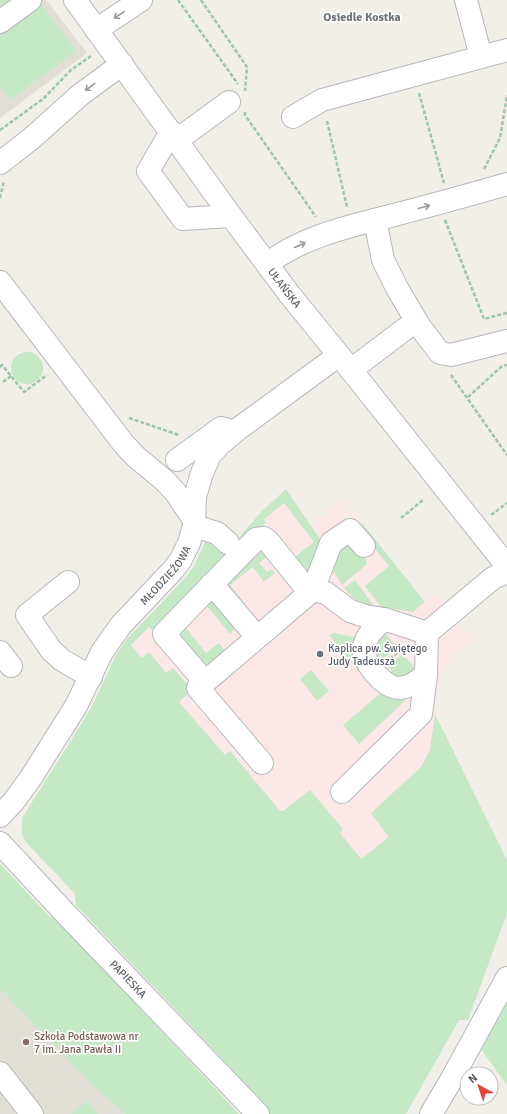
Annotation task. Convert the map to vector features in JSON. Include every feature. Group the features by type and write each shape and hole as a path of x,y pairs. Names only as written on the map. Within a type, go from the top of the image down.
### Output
{"street":[{"path":"0,22 30,0"},
{"name":"UŁAŃSKA","path":"75,0 267,264 507,566"},
{"path":"96,30 141,0"},
{"path":"466,0 481,57"},
{"path":"293,117 322,100 507,50"},
{"path":"0,163 32,138 80,95 122,64"},
{"path":"231,216 183,219 148,171 174,136 237,105"},
{"path":"267,264 281,253 350,226 507,184"},
{"path":"375,220 383,260 397,288 420,327 440,353 451,355 507,341"},
{"path":"0,282 64,363 134,456 149,466 176,493 194,523 217,533 234,550"},
{"name":"MŁODZIEŻOWA","path":"0,816 30,780 76,706 102,652 120,625 162,582 180,561 189,543 194,523 196,497 201,476 210,455 220,444 238,429 345,362 406,329"},
{"path":"149,466 177,460 221,428 238,429"},
{"path":"177,460 189,464 201,476"},
{"path":"149,466 168,473 201,476"},
{"path":"262,763 198,688 313,590 331,543 350,530 364,546"},
{"path":"205,682 164,634 212,584 234,550 256,539 264,538 268,541 302,583 313,590 326,593 350,610 365,616 384,619 427,633"},
{"path":"342,792 421,714 426,675 427,633 493,578 507,572"},
{"path":"68,582 27,615 51,650 62,660 91,676"},
{"path":"212,584 257,637"},
{"path":"384,619 368,634 363,648 365,656 374,672 388,685 396,688 405,688 426,675"},
{"name":"PAPIESKA","path":"0,843 70,919 258,1114"},
{"path":"431,1114 507,978"},
{"path":"0,1073 32,1114"}],"path":[{"path":"178,0 245,93 247,67 201,0"},
{"path":"0,130 43,99 71,70 93,54"},
{"path":"414,75 445,185"},
{"path":"481,175 500,138 507,96"},
{"path":"322,100 348,212"},
{"path":"237,105 316,217"},
{"path":"444,218 484,319 507,313"},
{"path":"0,367 2,365 24,392 64,363"},
{"path":"468,397 502,366 507,365"},
{"path":"448,371 468,397 507,455"},
{"path":"3,382 11,376"},
{"path":"124,417 181,435"},
{"path":"401,518 423,500"},
{"path":"490,516 507,503"}],"shaded area":[{"path":"0,0 46,0 87,53 0,118"},
{"path":"286,489 311,525 342,499 425,602 437,593 472,639 441,668 435,715 507,860 507,913 468,1020 225,756 131,645 229,549 263,511"},
{"name":"Szkoła Podstawowa nr 7 im. Jana Pawła II","path":"0,989 94,1086 125,1114 0,1114"}],"green space":[{"path":"0,0 38,0 76,51 10,100 0,87"},
{"path":"27,352 38,357 43,368 38,379 27,384 16,379 11,368 16,357"},
{"path":"286,489 324,545 311,579 291,560 314,542 284,503 264,519 266,522 239,550 233,544 262,511"},
{"path":"362,523 425,602 413,612 381,607 365,586 389,566 357,527"},
{"path":"208,539 234,554 156,634 149,627 131,645 142,658 149,652 166,673 173,668 192,690 179,702 225,755 230,751 280,811 283,811 310,790 343,829 340,833 361,859 389,837 371,813 421,767 430,750 435,714 507,860 507,913 468,1020 459,1020 406,1114 269,1114 264,1110 267,1106 76,905 75,894 26,842 22,835 22,818 93,704 115,657 126,640 193,568 206,540"},
{"path":"259,542 271,553 259,563 267,572 271,569 275,573 264,582 253,567 230,585 245,604 241,607 223,580"},
{"path":"347,544 360,551 365,557 367,564 342,585 330,566 331,556"},
{"path":"355,580 374,606 365,604 358,600 344,588"},
{"path":"209,594 235,628 230,634 206,605 183,624 206,653 219,643 225,651 209,665 205,666 170,633"},
{"path":"383,631 397,647 383,659 379,655 372,661 371,643"},
{"path":"334,633 358,638 362,669 359,672 329,635"},
{"path":"403,654 417,671 401,681 385,676 392,671 389,666"},
{"path":"311,670 329,691 317,701 300,679"},
{"path":"382,692 414,692 359,744 343,725"},
{"path":"0,864 50,917 53,915 239,1114 125,1114 94,1086 0,989"},
{"path":"507,998 507,1085 499,1074 499,1066 493,1066 480,1048"},
{"path":"88,1101 98,1114 71,1114"}],"place":[{"name":"Kaplica pw. Świętego Judy Tadeusza","path":"320,654"},
{"name":"Szkoła Podstawowa nr 7 im. Jana Pawła II","path":"26,1042"}],"district":[{"name":"Osiedle Kostka","path":"362,17"}]}
